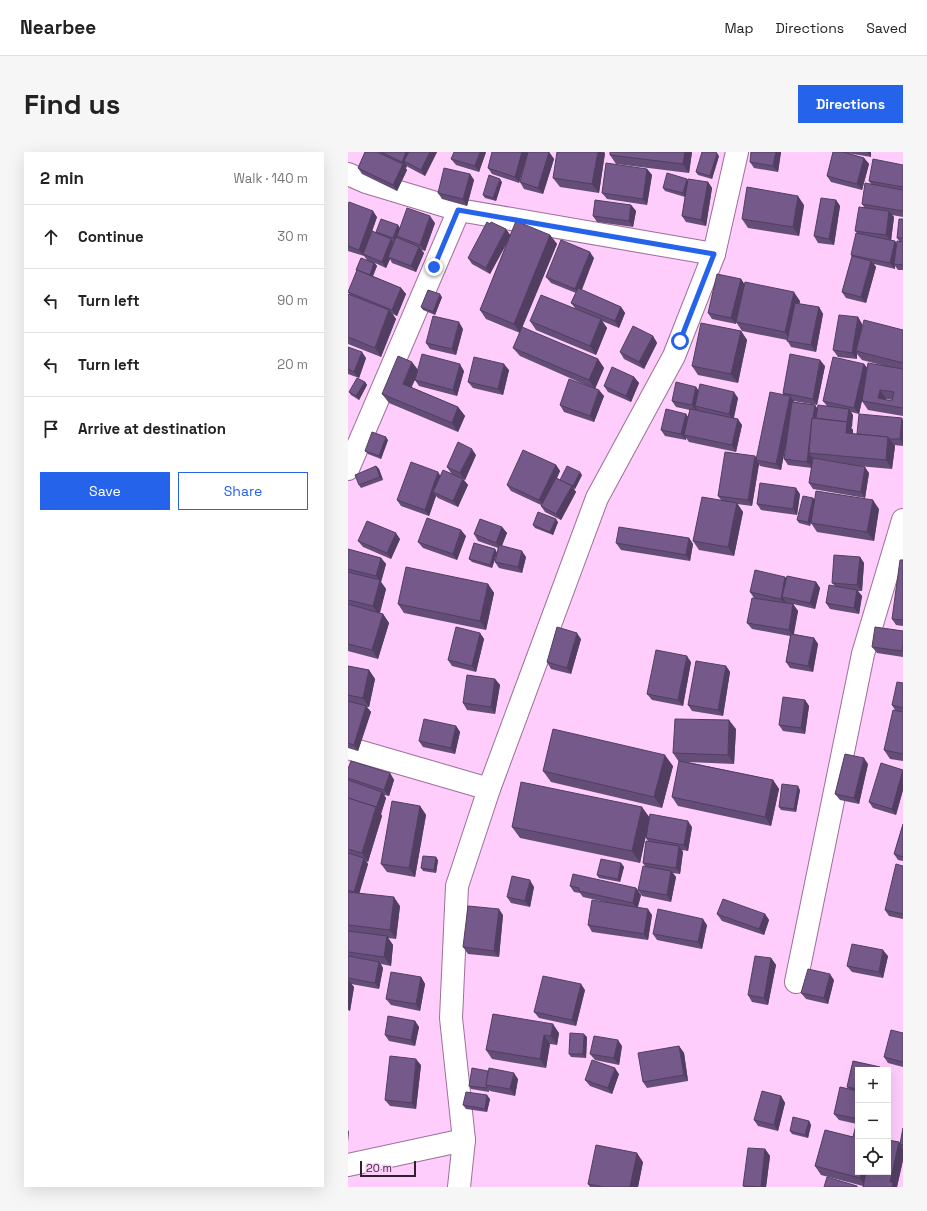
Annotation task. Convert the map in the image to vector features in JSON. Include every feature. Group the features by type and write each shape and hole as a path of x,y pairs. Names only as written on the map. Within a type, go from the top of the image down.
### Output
{"street":[{"path":"459,1187 464,1140 450,1018 457,886 489,789 597,498 674,356 714,254 737,152"},
{"path":"348,174 366,182 458,210 714,254"},
{"path":"348,469 458,210"},
{"path":"796,982 863,654 903,520"},
{"path":"348,748 489,789"},
{"path":"348,1165 464,1140"}],"building":[{"path":"365,152 377,152 403,164 393,185 358,168"},
{"path":"381,152 406,152 402,162"},
{"path":"409,152 430,152 421,170 404,161"},
{"path":"454,152 480,152 475,166 451,159"},
{"path":"492,152 522,152 515,177 488,168"},
{"path":"528,152 549,152 538,188 520,182"},
{"path":"557,152 598,152 592,184 553,178"},
{"path":"610,152 685,152 683,164 610,155"},
{"path":"702,152 717,153 710,176 696,172"},
{"path":"751,152 776,152 773,166 750,162"},
{"path":"833,152 843,152 864,158 857,184 827,176"},
{"path":"873,159 903,165 903,187 869,181"},
{"path":"606,163 647,169 643,199 602,193"},
{"path":"444,168 470,174 463,199 438,193"},
{"path":"667,173 687,179 683,193 663,188"},
{"path":"489,175 500,179 493,198 483,195"},
{"path":"688,179 708,182 701,220 682,216"},
{"path":"865,183 903,190 903,211 862,204"},
{"path":"747,187 798,196 793,227 742,219"},
{"path":"821,198 836,200 829,239 814,236"},
{"path":"595,200 631,205 629,221 593,216"},
{"path":"349,202 373,211 359,250 348,246"},
{"path":"859,207 889,211 886,235 855,231"},
{"path":"407,208 430,216 420,245 397,236"},
{"path":"381,219 398,225 393,238 376,232"},
{"path":"899,219 903,219 903,238 897,238"},
{"path":"516,221 550,235 514,324 480,310"},
{"path":"487,222 490,224 491,222 506,229 486,268 468,258"},
{"path":"372,231 391,239 382,262 363,254"},
{"path":"856,233 895,241 890,263 851,255"},
{"path":"396,237 419,247 411,266 388,257"},
{"path":"561,240 590,252 575,289 546,277"},
{"path":"897,241 903,242 903,265 894,264"},
{"path":"852,256 871,261 861,297 842,292"},
{"path":"361,258 374,263 370,275 356,270"},
{"path":"357,270 401,288 392,310 348,292"},
{"path":"717,274 741,279 731,318 708,313"},
{"path":"745,282 794,292 785,332 736,322"},
{"path":"578,288 621,307 615,321 571,303"},
{"path":"428,290 440,294 433,312 421,307"},
{"path":"348,294 389,310 375,348 348,337"},
{"path":"541,295 601,319 590,346 530,321"},
{"path":"795,303 819,307 811,345 787,341"},
{"path":"839,315 858,317 852,353 833,350"},
{"path":"433,316 459,322 452,349 426,343"},
{"path":"864,320 903,330 903,363 856,351"},
{"path":"701,323 741,331 731,374 692,366"},
{"path":"633,326 653,336 639,362 620,352"},
{"path":"522,327 598,359 589,380 513,348"},
{"path":"348,347 362,352 354,372 348,369"},
{"path":"422,354 460,364 453,390 415,380"},
{"path":"790,354 820,360 813,399 783,393"},
{"path":"398,356 412,362 403,384 458,407 452,423 382,394"},
{"path":"474,357 504,364 498,389 468,382"},
{"path":"833,357 864,364 854,408 823,401"},
{"path":"868,363 903,369 903,408 862,401","holes":["880,390 894,392 892,401 878,398"]},
{"path":"612,367 634,377 626,396 604,386"},
{"path":"357,378 365,382 356,396 349,392"},
{"path":"569,379 599,390 590,416 560,405"},
{"path":"676,382 696,387 692,405 672,401"},
{"path":"700,384 734,392 729,414 695,406"},
{"path":"770,392 790,396 776,464 756,460"},
{"path":"792,402 815,405 807,462 784,459"},
{"path":"818,405 849,409 847,422 816,418"},
{"path":"666,409 686,414 681,434 661,430"},
{"path":"690,409 738,419 732,445 684,435"},
{"path":"859,414 902,418 900,439 889,439 888,437 857,434"},
{"path":"812,418 847,422 846,433 888,437 886,460 809,453"},
{"path":"372,432 386,437 379,456 365,451"},
{"path":"458,442 472,449 460,473 447,467"},
{"path":"523,450 556,465 539,500 507,485"},
{"path":"725,452 755,456 748,500 718,496"},
{"path":"813,458 865,467 861,492 809,483"},
{"path":"411,462 438,472 425,510 397,500"},
{"path":"376,466 380,477 359,485 355,475"},
{"path":"567,466 580,472 573,486 560,480"},
{"path":"443,470 463,479 453,501 433,492"},
{"path":"556,478 572,486 556,514 541,506"},
{"path":"760,483 796,488 793,509 757,504"},
{"path":"816,491 873,500 867,532 811,523"},
{"path":"803,496 813,498 808,522 797,520"},
{"path":"702,497 737,503 728,547 693,541"},
{"path":"538,512 556,519 550,532 533,525"},
{"path":"427,518 461,530 453,554 418,542"},
{"path":"480,519 502,527 496,543 474,534"},
{"path":"367,521 396,533 387,553 358,541"},
{"path":"619,527 689,538 686,555 616,543"},
{"path":"474,543 495,549 490,565 469,559"},
{"path":"499,545 522,551 518,567 495,562"},
{"path":"348,549 381,558 376,576 348,569"},
{"path":"834,555 860,557 857,585 832,583"},
{"path":"900,560 903,560 903,620 892,619"},
{"path":"406,567 488,584 480,621 398,604"},
{"path":"755,570 785,577 781,599 750,592"},
{"path":"348,572 380,580 373,606 348,600"},
{"path":"787,576 816,582 810,603 782,597"},
{"path":"829,585 857,590 854,608 826,603"},
{"path":"752,598 793,604 789,630 747,623"},
{"path":"348,604 383,614 372,650 348,644"},
{"path":"456,627 480,633 472,666 448,660"},
{"path":"557,627 577,633 567,668 547,662"},
{"path":"875,627 903,631 902,651 872,647"},
{"path":"791,634 814,638 808,666 786,662"},
{"path":"656,650 687,656 678,700 647,694"},
{"path":"696,661 726,666 718,710 688,705"},
{"path":"348,666 369,670 363,698 348,695"},
{"path":"467,675 495,679 491,707 463,703"},
{"path":"897,682 903,683 903,708 892,705"},
{"path":"783,697 805,700 801,728 779,725"},
{"path":"348,701 366,706 354,745 348,743"},
{"path":"893,710 903,712 903,754 884,750"},
{"path":"424,719 456,726 451,748 419,741"},
{"path":"675,719 729,720 728,755 673,753"},
{"path":"553,729 665,755 654,797 543,771"},
{"path":"845,754 864,758 854,798 835,794"},
{"path":"351,761 390,773 384,790 348,778 348,769"},
{"path":"679,761 773,780 765,817 672,797"},
{"path":"881,763 903,770 892,809 869,802"},
{"path":"348,780 382,792 376,808 348,798"},
{"path":"521,782 642,807 632,851 512,827"},
{"path":"782,784 798,786 794,809 779,807"},
{"path":"348,798 376,807 362,853 348,849"},
{"path":"392,801 420,806 409,868 381,864"},
{"path":"650,814 688,821 684,845 646,838"},
{"path":"903,824 903,857 894,854"},
{"path":"646,841 679,846 676,868 643,863"},
{"path":"348,853 364,858 354,892 348,890"},
{"path":"423,856 436,857 434,870 421,868"},
{"path":"601,859 621,863 618,879 597,875"},
{"path":"896,864 903,866 903,914 885,910"},
{"path":"643,866 671,871 667,895 638,890"},
{"path":"573,874 636,888 633,903 579,891 579,888 570,886"},
{"path":"512,876 530,880 525,901 507,897"},
{"path":"348,892 394,897 390,930 348,925"},
{"path":"723,899 765,914 759,929 717,914"},
{"path":"592,900 648,909 644,934 588,925"},
{"path":"468,906 499,909 494,951 463,947"},
{"path":"658,909 703,919 698,942 653,934"},
{"path":"348,931 387,936 384,957 348,952"},
{"path":"852,944 883,950 879,972 847,966"},
{"path":"348,956 379,962 375,983 348,978"},
{"path":"755,956 771,958 764,998 748,995"},
{"path":"808,969 830,974 824,998 801,993"},
{"path":"391,972 421,977 416,1004 386,999"},
{"path":"543,976 581,984 572,1020 534,1012"},
{"path":"493,1014 553,1024 551,1036 544,1035 540,1059 486,1050"},
{"path":"388,1016 415,1021 411,1040 385,1035"},
{"path":"891,1030 903,1033 903,1062 884,1057"},
{"path":"570,1033 584,1034 583,1054 569,1054"},
{"path":"594,1036 618,1040 614,1058 590,1054"},
{"path":"679,1046 684,1075 643,1082 638,1053"},
{"path":"390,1056 416,1059 412,1103 385,1100"},
{"path":"592,1060 615,1068 608,1088 585,1080"},
{"path":"853,1061 880,1067 855,1067 855,1088 847,1087"},
{"path":"472,1068 488,1071 487,1088 469,1086"},
{"path":"489,1068 514,1073 510,1089 486,1085"},
{"path":"840,1087 855,1090 855,1118 834,1114"},
{"path":"762,1091 781,1096 774,1125 754,1120"},
{"path":"466,1092 487,1095 485,1109 463,1105"},
{"path":"793,1117 809,1121 805,1135 790,1131"},
{"path":"903,1128 903,1145 900,1144"},
{"path":"855,1129 855,1175 860,1175 860,1178 815,1166 825,1130 853,1137"},
{"path":"891,1141 899,1142 890,1182 893,1182 892,1187 863,1187 865,1175 891,1175"},
{"path":"596,1145 637,1153 630,1187 603,1187 588,1184"},
{"path":"748,1148 765,1149 761,1187 743,1186"},
{"path":"827,1177 857,1186 857,1187 824,1187"}],"route":[{"path":"434,267 458,210 714,254 680,341"}]}
